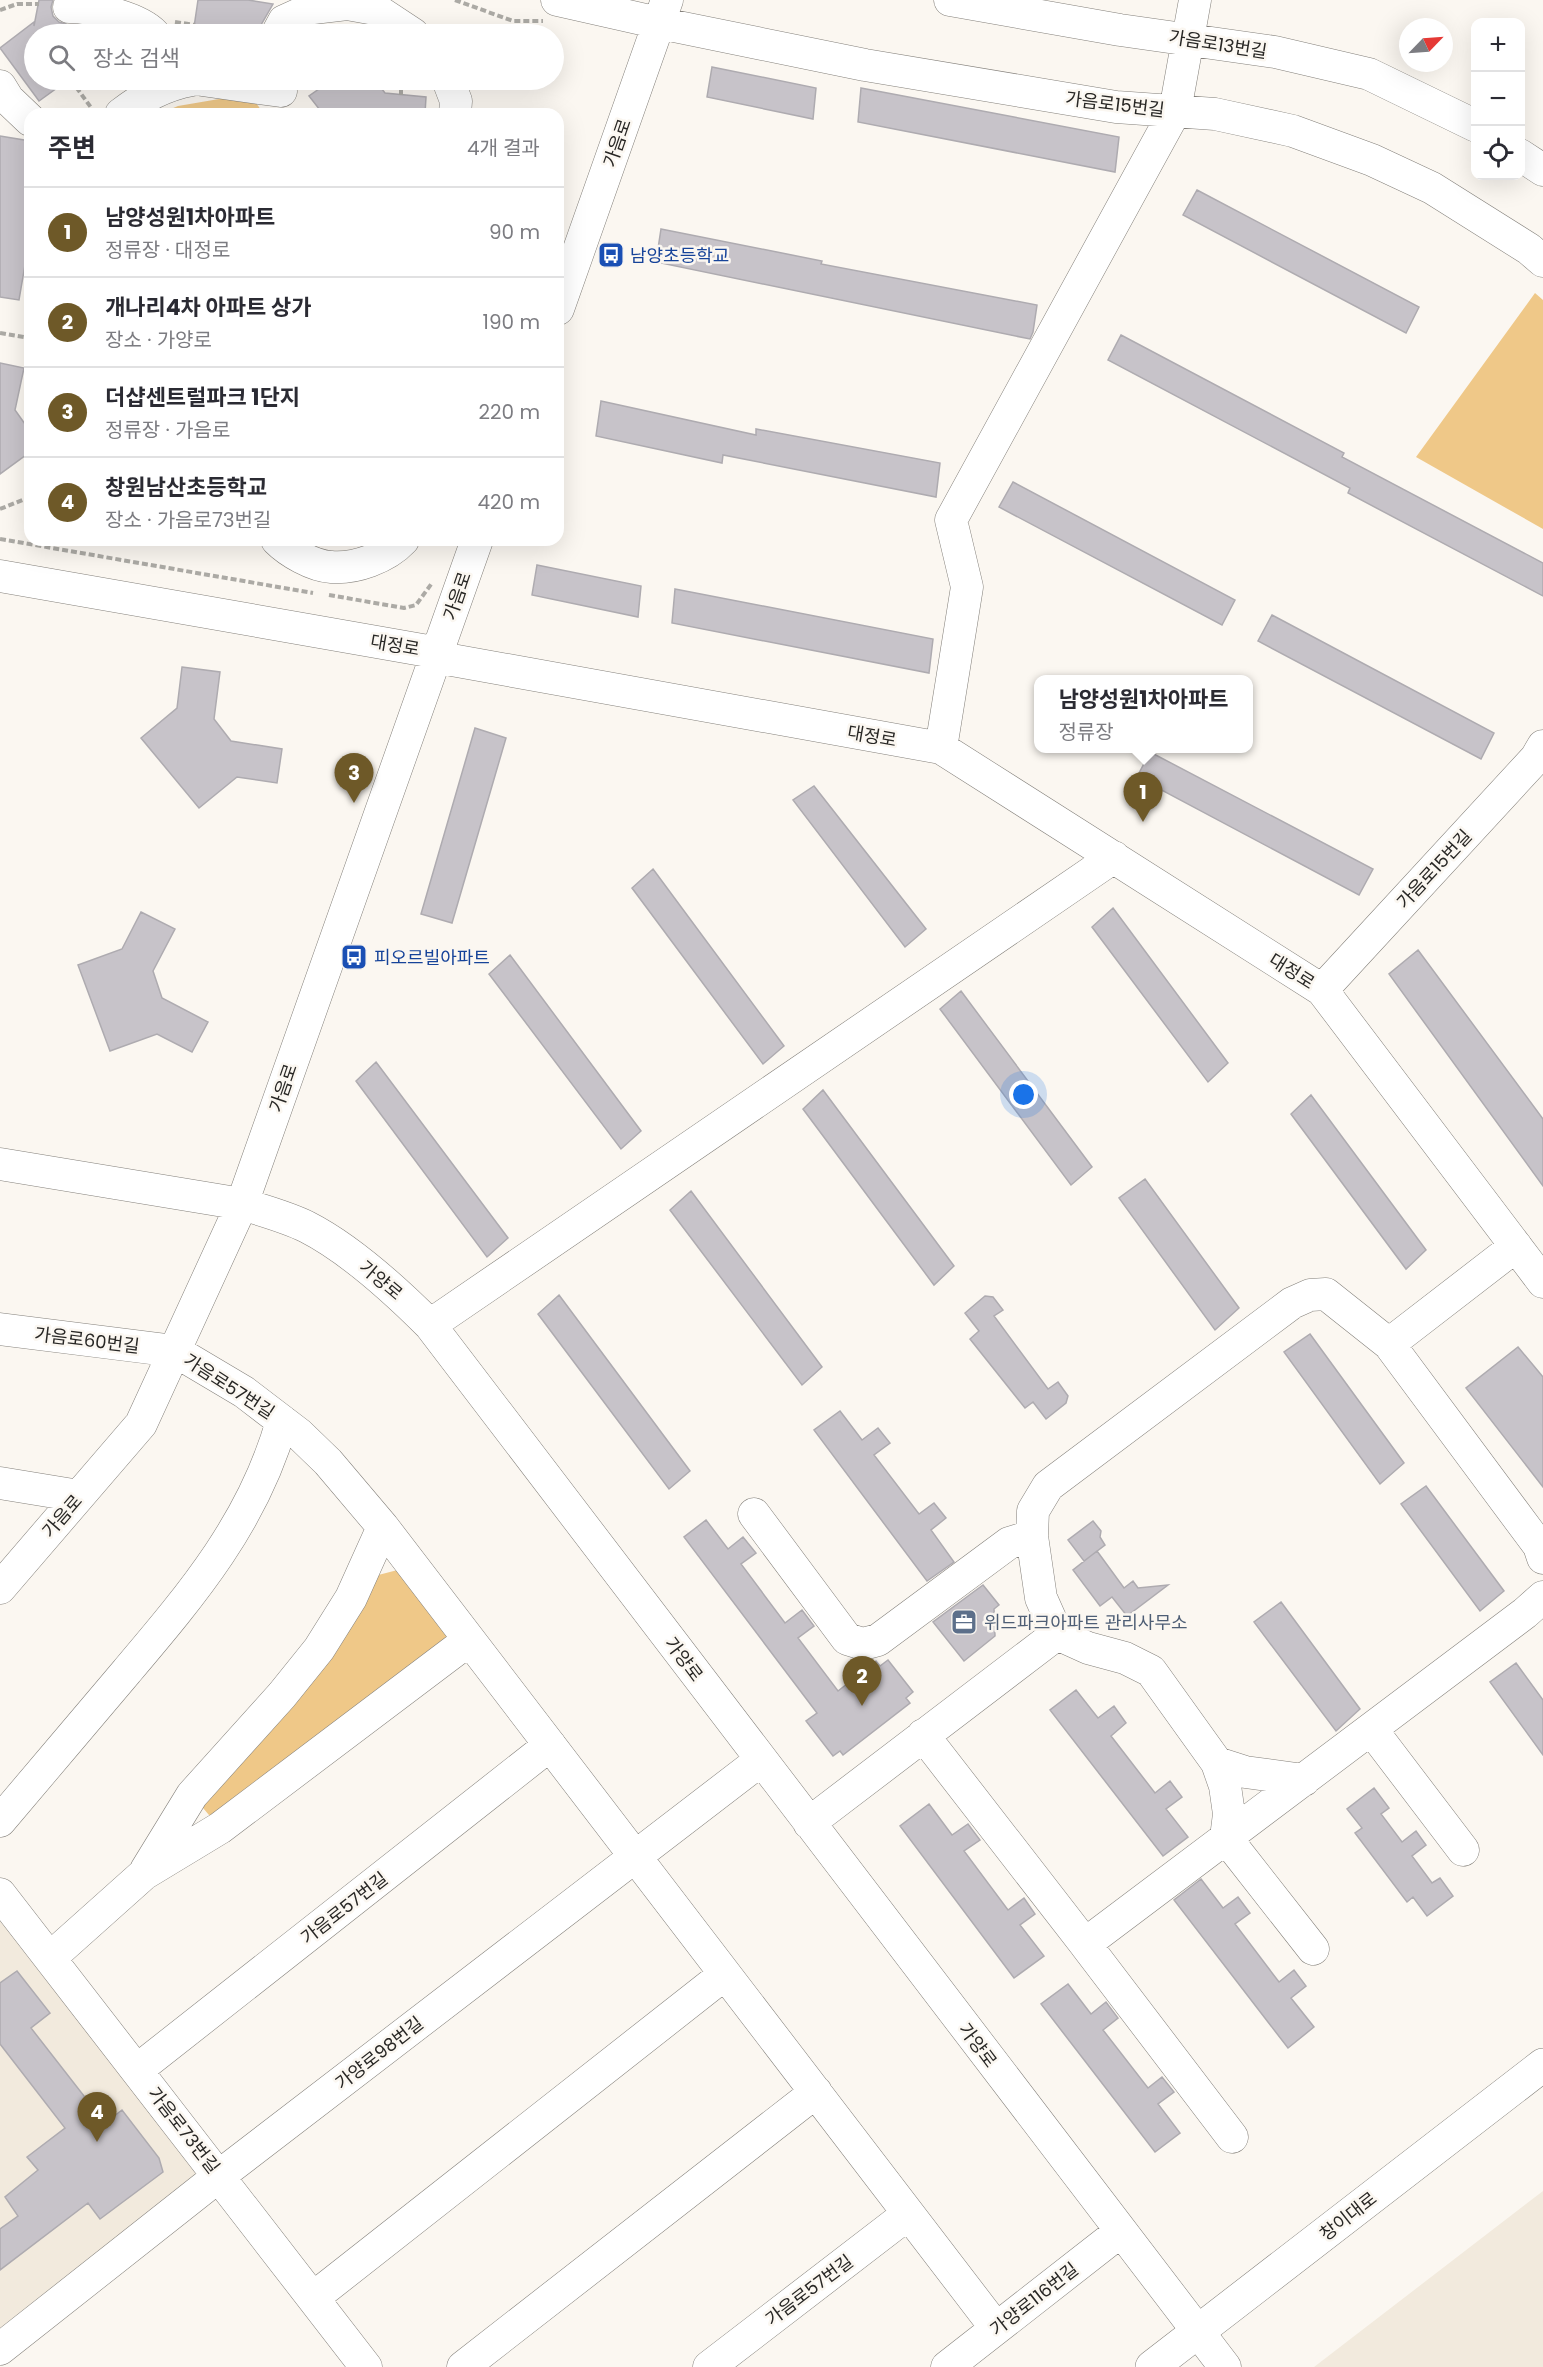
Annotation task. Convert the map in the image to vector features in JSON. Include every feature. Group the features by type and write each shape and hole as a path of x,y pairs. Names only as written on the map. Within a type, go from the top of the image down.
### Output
{"main road":[{"name":"창이대로","path":"1152,2367 1543,2065"}],"street":[{"name":"가음로13번길","path":"950,0 1120,30 1275,52 1369,74 1471,124"},
{"path":"941,748 967,587 951,520 1175,111 1195,0"},
{"path":"282,24 284,21 313,8 347,4 375,9 398,24"},
{"path":"54,6 102,11 136,24"},
{"name":"가음로15번길","path":"551,10 663,11 911,72 1116,107 1215,114 1293,131 1372,160 1432,188 1529,249 1543,261"},
{"name":"가음로","path":"564,292 663,11"},
{"path":"0,86 8,99 24,114"},
{"path":"129,108 157,90"},
{"path":"255,90 282,95"},
{"path":"452,90 456,100 455,108"},
{"path":"1525,158 1543,170"},
{"path":"283,546 307,559 329,567 353,565 390,552 396,546"},
{"name":"가음로","path":"0,1588 141,1424 242,1204 475,546"},
{"name":"대정로","path":"0,576 428,651 435,657 941,748 1322,990 1533,1262"},
{"name":"가음로15번길","path":"1322,990 1536,758 1543,746"},
{"path":"430,1325 1114,857"},
{"name":"가양로","path":"0,1164 242,1204 308,1227 361,1263 430,1325 1225,2367"},
{"path":"1389,1344 1533,1262"},
{"path":"1313,1949 1226,1838 1229,1814 1225,1786 1217,1763 1151,1671 1125,1658 1088,1648 1057,1634 1041,1598 1032,1536 1033,1510 1048,1486 1292,1303 1310,1295 1326,1294 1389,1344 1539,1546 1543,1558"},
{"name":"가음로60번길","path":"0,1329 175,1351"},
{"name":"가음로57번길","path":"175,1351 244,1392 328,1461 383,1527 996,2328"},
{"name":"가음로57번길","path":"0,1821 195,1589 228,1542 263,1479 282,1421"},
{"path":"0,1483 79,1496"},
{"path":"754,1514 847,1639 863,1644 878,1640 1010,1543 1032,1536"},
{"path":"144,1874 192,1795 282,1695 319,1649 351,1598 383,1527"},
{"path":"1085,1944 1525,1613 1543,1597"},
{"path":"809,1823 1057,1634"},
{"path":"50,1958 144,1874 220,1828 470,1640"},
{"path":"1371,1729 1463,1850"},
{"path":"923,1735 1232,2137"},
{"name":"가음로57번길","path":"137,2070 550,1745"},
{"name":"가양로98번길","path":"0,2349 219,2176 761,1760"},
{"path":"1217,1763 1245,1772 1304,1780"},
{"name":"가음로73번길","path":"0,1894 366,2367"},
{"path":"313,2298 725,1974"},
{"path":"463,2367 816,2092"},
{"name":"가음로57번길","path":"709,2367 909,2214"},
{"name":"가양로116번길","path":"947,2367 1120,2231"}],"path":[{"path":"455,0 513,21 551,10"},
{"path":"0,10 17,4 54,6"},
{"path":"78,90 92,108"},
{"path":"401,90 401,95"},
{"path":"0,333 24,337"},
{"path":"0,509 24,499"},
{"path":"0,539 24,543"},
{"path":"41,546 404,608 416,605 423,599 435,573"}],"shaded area":[{"path":"225,98 243,98 256,103 260,108 173,108"},
{"path":"1535,293 1543,300 1543,529 1416,457"},
{"path":"413,1566 469,1640 220,1828 192,1795 359,1580"},
{"path":"0,1915 205,2174 0,2336"},
{"path":"1543,2191 1543,2367 1314,2367"}],"building":[{"path":"39,0 53,0 51,7 53,16 59,22 66,24 34,24"},
{"path":"198,0 248,0 273,4 262,24 194,24"},
{"path":"24,30 24,81 0,48"},
{"path":"712,67 816,88 813,119 707,97"},
{"path":"861,88 1119,137 1115,172 858,122"},
{"path":"31,90 54,90 39,101"},
{"path":"318,90 383,90 385,93 426,97 425,108 318,108 309,96"},
{"path":"0,136 24,140 24,271 19,300 0,297"},
{"path":"1197,190 1419,307 1406,333 1183,215"},
{"path":"661,229 822,261 821,264 1037,305 1033,332 1030,339 656,262"},
{"path":"1121,335 1344,453 1342,457 1543,563 1543,596 1348,493 1350,488 1108,360"},
{"path":"0,363 24,368 15,410 24,423 24,456 0,474"},
{"path":"601,401 756,435 756,429 940,463 936,497 723,455 722,463 596,436"},
{"path":"1013,482 1235,600 1222,625 999,507"},
{"path":"537,565 641,586 638,617 532,595"},
{"path":"675,589 933,639 929,673 672,623"},
{"path":"1272,615 1494,733 1481,759 1258,641"},
{"path":"182,667 220,672 214,719 231,741 282,749 277,783 237,777 199,808 141,738 177,708"},
{"path":"475,728 506,738 452,923 421,914"},
{"path":"1149,753 1152,753 1373,869 1359,895 1137,777"},
{"path":"814,786 926,929 905,947 793,800"},
{"path":"653,869 784,1046 763,1064 632,888"},
{"path":"1113,908 1228,1063 1208,1082 1092,927"},
{"path":"141,912 175,929 153,971 162,998 208,1022 192,1052 157,1034 110,1051 78,965 122,949"},
{"path":"1418,950 1543,1119 1543,1186 1389,974"},
{"path":"510,955 641,1131 621,1149 489,974"},
{"path":"961,991 1092,1167 1071,1185 940,1009"},
{"path":"376,1062 508,1238 487,1257 356,1081"},
{"path":"823,1090 954,1266 934,1285 803,1109"},
{"path":"1311,1095 1426,1250 1406,1269 1291,1114"},
{"path":"1145,1179 1239,1308 1215,1330 1119,1198"},
{"path":"691,1191 822,1367 802,1385 670,1210"},
{"path":"559,1295 690,1471 669,1489 538,1314"},
{"path":"985,1296 993,1297 1003,1310 994,1316 1048,1389 1058,1382 1068,1396 1066,1403 1046,1419 1033,1402 1025,1408 970,1339 979,1331 965,1313"},
{"path":"1310,1334 1404,1463 1380,1484 1284,1352"},
{"path":"1518,1347 1543,1377 1543,1487 1466,1388"},
{"path":"840,1411 862,1440 878,1428 890,1443 874,1455 919,1514 934,1503 946,1518 931,1530 954,1562 927,1581 814,1430"},
{"path":"1426,1486 1504,1591 1480,1611 1401,1504"},
{"path":"706,1520 728,1549 743,1537 756,1553 741,1564 785,1623 802,1610 814,1626 798,1638 838,1691 876,1661 880,1666 888,1660 913,1692 906,1698 910,1703 843,1755 840,1751 833,1756 806,1721 817,1713 684,1537"},
{"path":"1093,1521 1101,1531 1100,1537 1105,1545 1084,1561 1068,1540"},
{"path":"1097,1551 1124,1588 1133,1581 1138,1588 1168,1585 1127,1616 1112,1597 1100,1606 1073,1570"},
{"name":"위드파크아파트 관리사무소","path":"983,1585 999,1605 994,1609 995,1636 964,1661 933,1622"},
{"path":"1281,1602 1360,1709 1336,1731 1254,1622"},
{"path":"1516,1663 1543,1700 1543,1755 1490,1682"},
{"path":"1076,1690 1098,1718 1114,1706 1126,1723 1111,1736 1155,1793 1170,1781 1182,1797 1166,1809 1188,1837 1163,1856 1050,1710"},
{"path":"1374,1788 1389,1808 1381,1814 1402,1842 1416,1831 1426,1845 1412,1856 1432,1883 1440,1878 1453,1896 1427,1916 1413,1897 1407,1902 1355,1833 1362,1828 1347,1809"},
{"path":"929,1804 952,1835 968,1824 980,1840 964,1851 1008,1910 1024,1898 1035,1914 1020,1925 1044,1956 1014,1978 900,1826"},
{"path":"1201,1879 1223,1908 1238,1897 1250,1913 1235,1924 1279,1982 1294,1970 1306,1986 1291,1998 1314,2027 1288,2048 1174,1900"},
{"path":"17,1971 50,2013 31,2028 105,2123 122,2110 159,2158 163,2172 100,2219 88,2203 0,2270 0,2229 18,2216 5,2197 38,2170 27,2157 65,2128 0,2044 0,1983"},
{"path":"1068,1984 1091,2014 1106,2002 1118,2018 1103,2030 1148,2088 1162,2077 1174,2092 1158,2104 1180,2133 1155,2152 1041,2004"}],"place":[{"name":"남양초등학교","path":"611,255"},
{"name":"더샵센트럴파크 1단지","path":"354,803"},
{"name":"남양성원1차아파트","path":"1143,822"},
{"name":"피오르빌아파트","path":"354,957"},
{"name":"위드파크아파트 관리사무소","path":"964,1622"},
{"name":"개나리4차 아파트 상가","path":"862,1706"},
{"name":"창원남산초등학교","path":"97,2142"}]}
